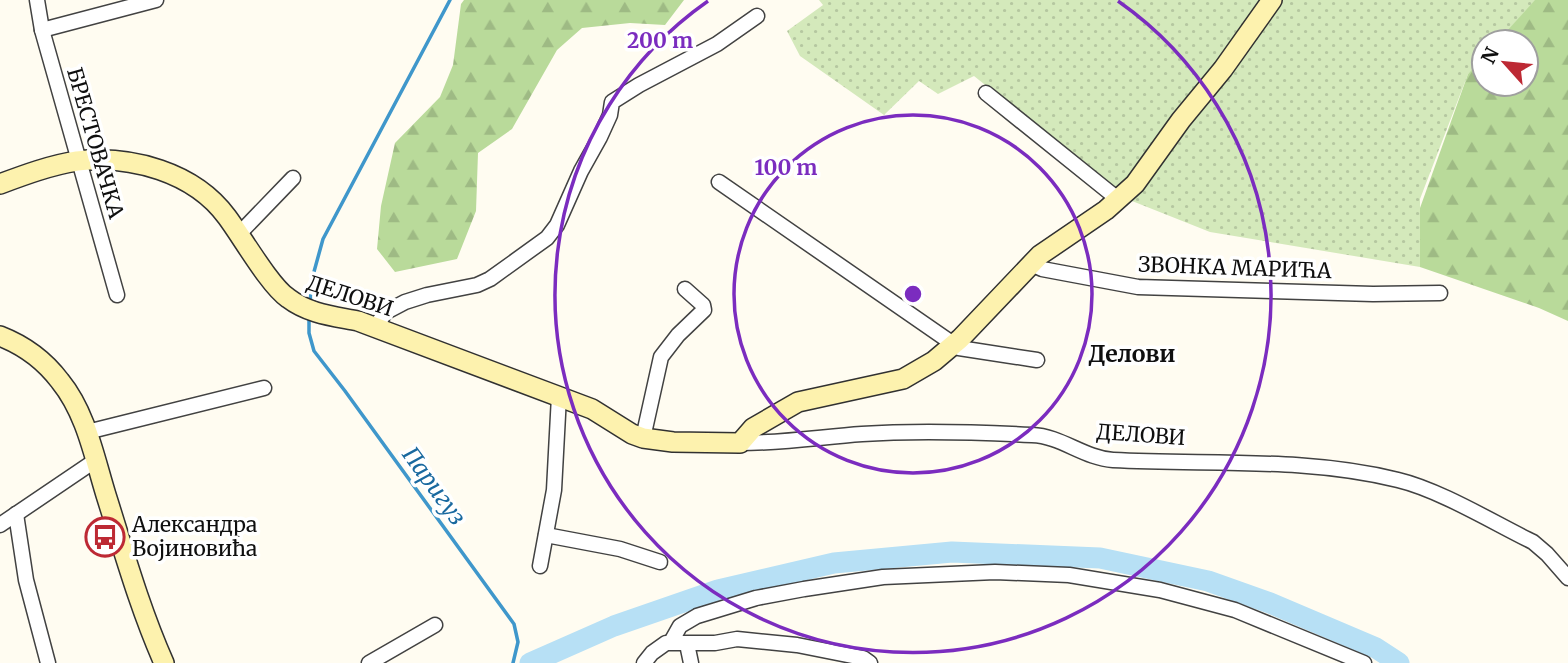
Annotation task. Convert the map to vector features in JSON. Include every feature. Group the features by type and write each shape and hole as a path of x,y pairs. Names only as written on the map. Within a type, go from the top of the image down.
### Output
{"street":[{"name":"БРЕСТОВАЧКА","path":"37,0 42,30 117,295"},
{"path":"42,30 156,0"},
{"path":"740,443 753,428 798,402 903,379 922,369 954,344 1050,247 1119,200 1146,170 1272,0"},
{"path":"374,327 382,316 395,307 427,295 482,283 540,244 557,225 576,181 605,128 612,102 717,44 757,16"},
{"path":"986,93 1119,200"},
{"name":"ДЕЛОВИ","path":"0,184 78,161 146,165 180,178 212,199 279,291 316,313 358,321 559,396 592,409 643,438 673,442 740,443 918,432 1035,435 1108,459 1269,463 1362,473 1401,481 1467,509 1527,539 1540,547 1568,578"},
{"path":"239,234 293,178"},
{"path":"719,182 954,344 966,350 1037,360"},
{"name":"ЗВОНКА МАРИЋА","path":"1031,264 1042,270 1138,287 1373,294 1440,293"},
{"path":"643,438 661,357 682,330 704,310 703,305 685,289"},
{"path":"0,336 32,354 60,380 75,405 87,432 135,589 164,663"},
{"path":"87,432 264,387"},
{"path":"540,566 555,479 559,396"},
{"path":"0,525 96,460"},
{"path":"16,514 26,580 48,663"},
{"path":"546,536 620,549 660,562"},
{"path":"644,663 656,650 671,642 680,626 697,616 780,593 883,577 995,572 1069,575 1160,590 1235,610 1364,663"},
{"path":"369,663 435,625"},
{"path":"671,642 687,644 737,639 797,645 863,659 870,663"},
{"path":"687,644 691,663"}],"green space":[{"path":"464,0 684,0 665,25 630,23 582,28 557,50 512,129 478,153 476,211 457,259 395,272 377,249 381,206 395,143 440,97 453,65 461,4"},
{"path":"819,0 1536,0 1511,28 1470,28 1470,72 1420,199 1420,267 1210,232 1127,199 974,76 938,94 919,81 884,115 800,56 787,31 823,5"},
{"path":"1535,0 1568,0 1568,321 1539,308 1420,267 1420,208 1468,74 1470,72 1470,98 1540,98 1540,28 1510,28"}],"waterway":[{"name":"Паригуз","path":"310,304 312,279 323,239 450,0"},
{"name":"Паригуз","path":"309,315 309,333 314,351 514,624 518,642 513,663"},
{"path":"530,663 614,626 718,590 834,563 952,552 1100,558 1208,581 1270,603 1376,648 1399,663"}],"place":[{"name":"Александра Војиновића","path":"105,537"}],"district":[{"name":"Делови","path":"1132,354"}]}
